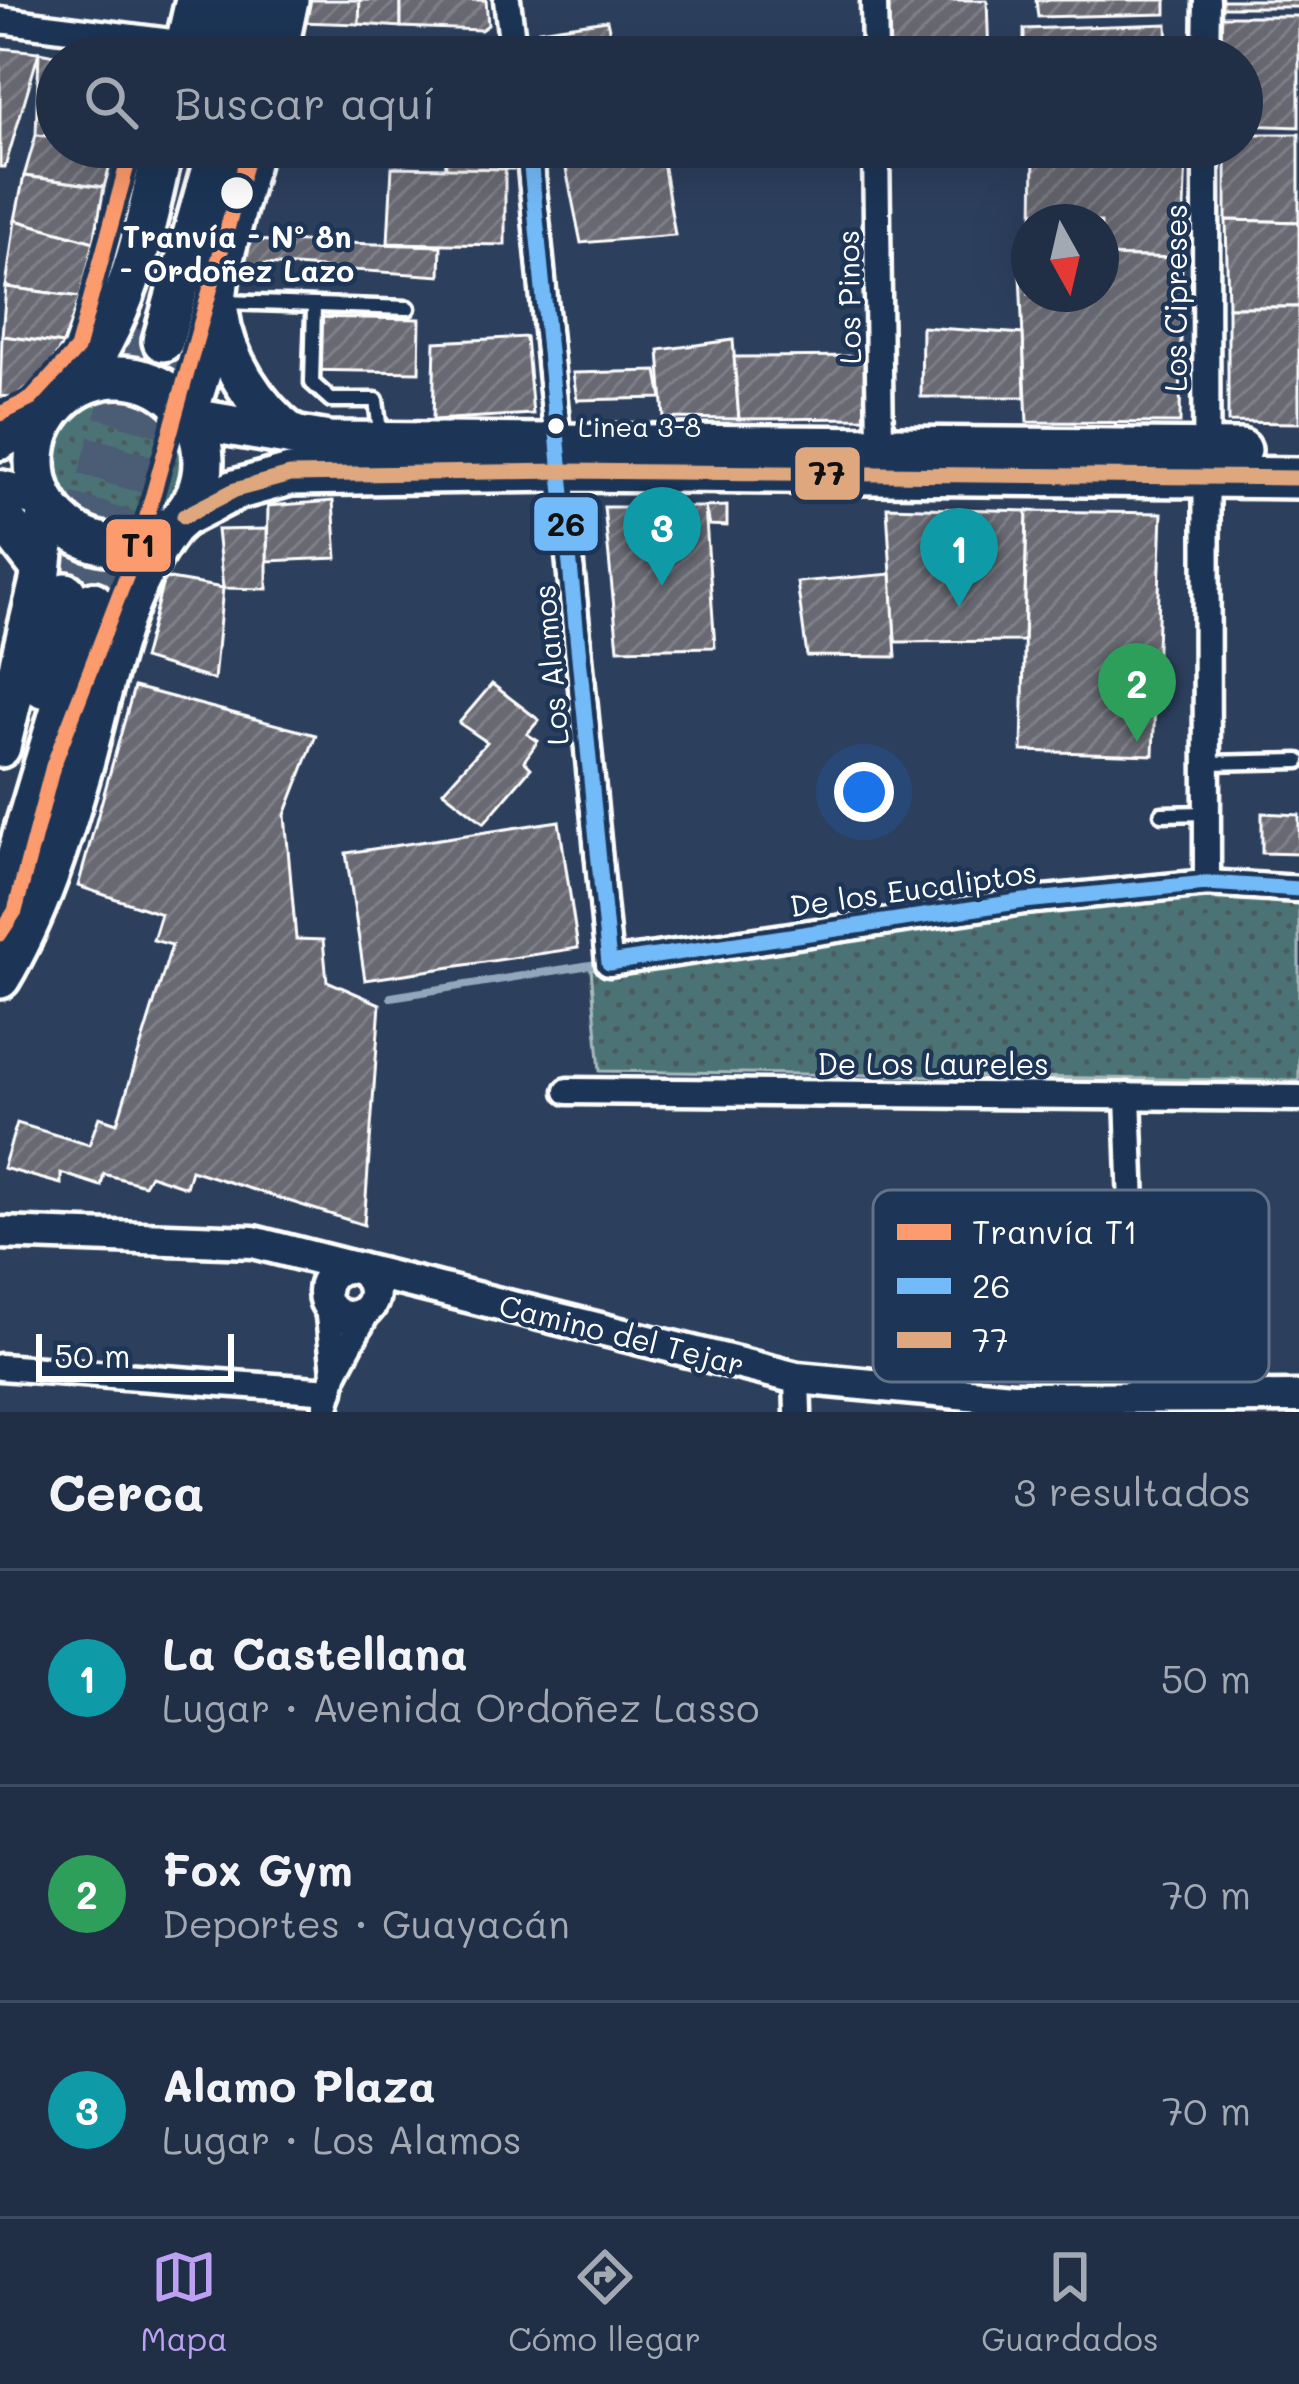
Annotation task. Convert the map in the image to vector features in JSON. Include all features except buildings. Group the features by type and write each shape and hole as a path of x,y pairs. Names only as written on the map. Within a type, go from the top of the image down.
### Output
{"main road":[{"path":"195,36 196,0"},
{"path":"205,36 227,0"},
{"path":"256,0 263,36"},
{"path":"274,36 288,0"},
{"path":"0,913 67,588 35,454 60,402 98,357 124,297 158,168"},
{"path":"185,168 151,335 211,168"},
{"path":"190,416 247,168"},
{"path":"218,288 220,325 239,374 267,417 293,436"},
{"path":"0,441 98,380 130,378 179,401 190,416 203,469 177,522 146,560 119,622 53,859 0,978"},
{"path":"190,416 380,458"},
{"path":"562,457 880,445 1205,463 1299,478"},
{"path":"0,489 46,503 68,528 95,542 131,545 235,490 380,458 1205,463 1299,452"},
{"path":"0,515 67,588"},
{"path":"0,747 67,588"},
{"path":"0,842 15,802 67,588"}],"street":[{"path":"507,0 511,36"},
{"path":"874,0 875,36"},
{"path":"1206,36 1207,0"},
{"path":"0,20 94,36"},
{"name":"Los Alamos","path":"532,168 609,963"},
{"name":"Los Pinos","path":"876,168 880,445"},
{"name":"Los Cipreses","path":"1206,168 1207,884"},
{"name":"De los Eucaliptos","path":"609,963 1024,901 1207,884 1299,889"},
{"name":"De Los Laureles","path":"568,1091 1299,1098"},
{"path":"1128,1096 1131,1190"},
{"name":"Camino del Tejar","path":"0,1233 253,1242 797,1378 1012,1405 1101,1405 1139,1397 1299,1397"},
{"path":"253,1242 347,1318 370,1307"},
{"path":"355,1268 372,1279 370,1307 330,1392 329,1276 355,1268"},
{"name":"Camino del Tejar","path":"370,1307 448,1291"},
{"path":"0,1367 330,1392"},
{"path":"797,1378 798,1412"},
{"path":"1138,1382 1139,1397"}],"lane":[{"path":"218,288 314,306 408,308"},
{"path":"314,306 312,382 331,400 376,400 380,458"},
{"path":"1207,763 1299,761"},
{"path":"1162,814 1207,813"}],"green space":[{"path":"118,393 145,399 168,414 183,437 189,464 183,491 168,514 145,529 118,535 91,529 68,514 53,491 47,464 53,437 68,414 91,399"},
{"path":"1205,880 1299,887 1299,1081 600,1071 591,969"}],"waterway":[{"name":"De los Eucaliptos","path":"391,997 603,963"}],"tunnel":[{"path":"66,593 139,329"},
{"path":"93,602 160,352"}],"tram line":[{"name":"T1","path":"0,414 31,399 77,349 126,168"},
{"name":"T1","path":"0,934 15,911 53,766 140,541 244,168"}],"transit line":[{"name":"26","path":"531,168 609,963 1024,901 1207,883 1299,889"},
{"name":"77","path":"184,516 235,490 290,475 564,471 1299,478"}],"place":[{"name":"Tranvía - Nº 8n - Ordoñez Lazo","path":"237,193"},
{"name":"Linea 3-8","path":"556,426"},
{"name":"Alamo Plaza","path":"662,586"},
{"name":"La Castellana","path":"959,607"},
{"name":"Fox Gym","path":"1137,742"}]}
